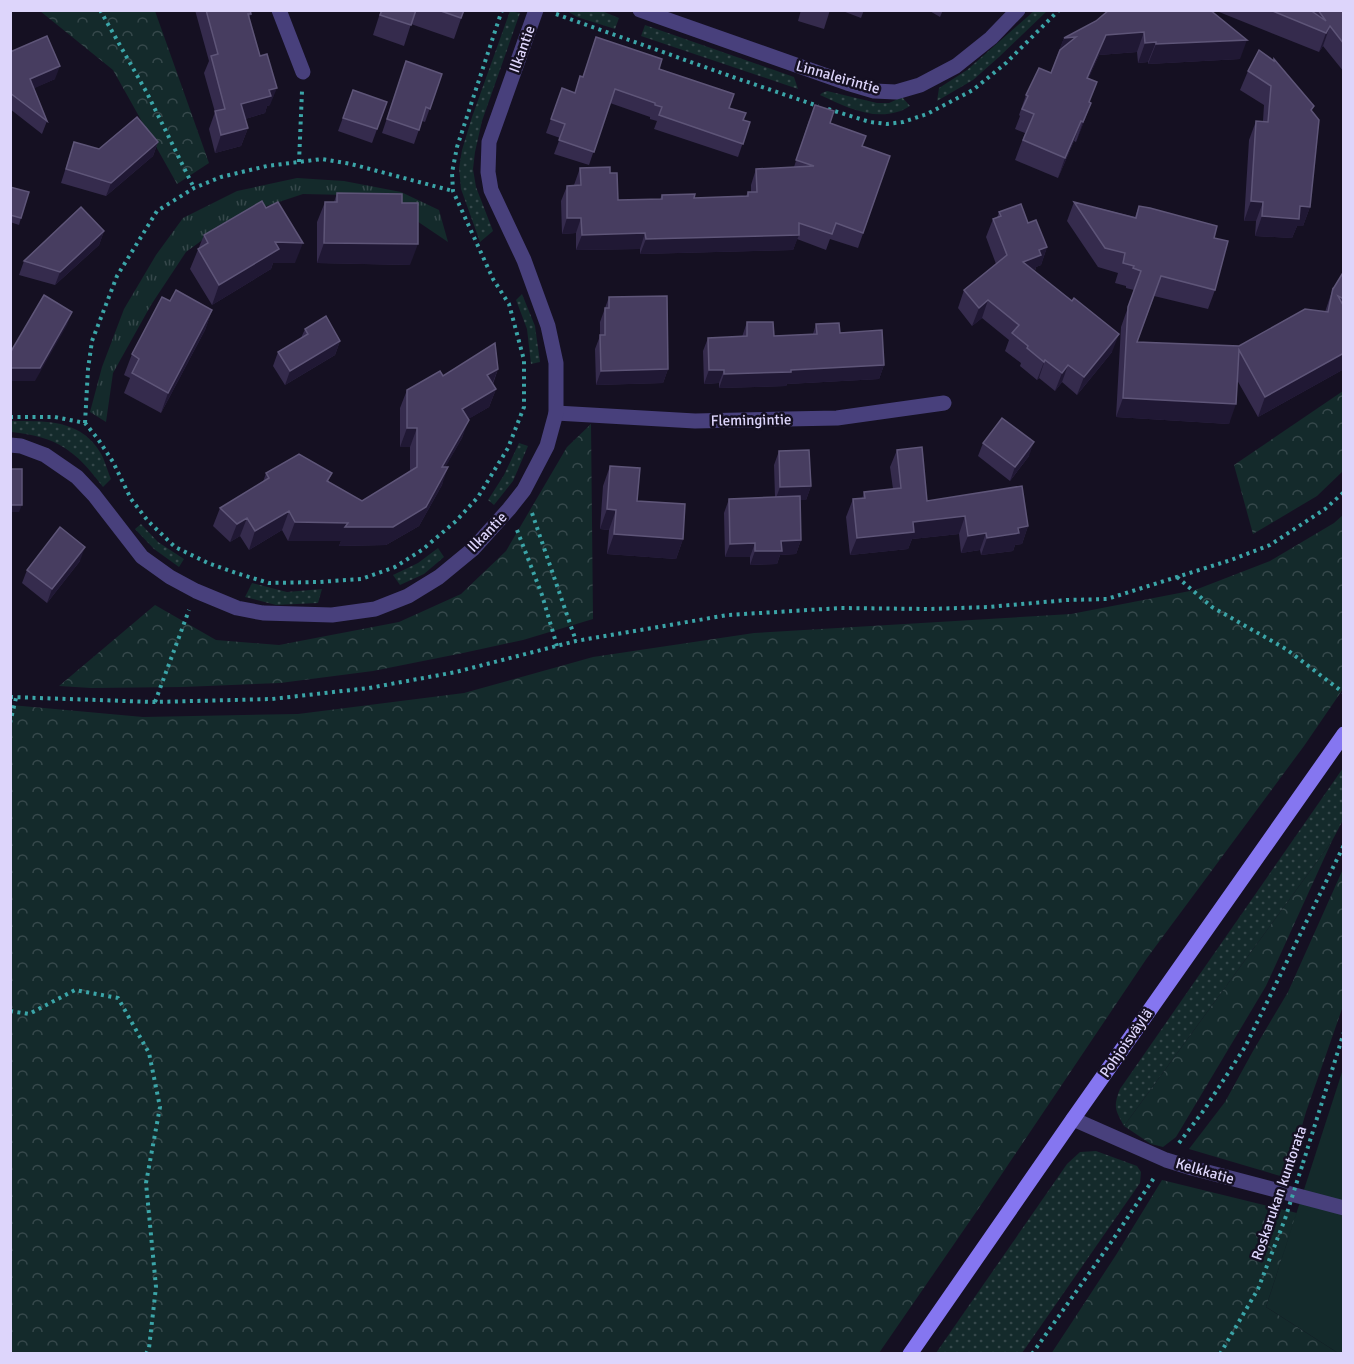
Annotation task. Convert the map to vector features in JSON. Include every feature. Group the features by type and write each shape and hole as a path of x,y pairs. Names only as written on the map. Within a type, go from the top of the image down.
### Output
{"main road":[{"name":"Pohjoisväylä","path":"910,1353 1344,734"}],"street":[{"path":"279,10 303,72"},
{"name":"Ilkantie","path":"10,445 21,446 45,455 78,477 142,557 170,577 196,591 237,608 263,613 332,615 375,609 408,596 439,577 473,549 524,490 547,446 556,413 556,363 548,326 524,260 491,190 488,172 489,142 536,10"},
{"name":"Linnaleirintie","path":"640,10 847,83 874,91 896,92 920,85 956,66 991,38 1018,10"},
{"name":"Flemingintie","path":"556,413 695,421 837,418 944,403"},
{"name":"Kelkkatie","path":"1072,1119 1167,1160 1344,1208"}],"path":[{"path":"100,10 147,93 194,188"},
{"path":"453,191 351,164 322,159 267,166 221,177 194,188 157,212 117,276 92,340 85,423 108,454 131,499 148,522 176,547 208,563 269,582 361,579 395,567 422,550 456,521 478,497 508,448 524,407 524,360 509,304 493,279 453,191 452,173 457,147 502,10"},
{"path":"299,162 303,72"},
{"path":"10,417 55,417 85,423"},
{"path":"524,490 576,641"},
{"path":"10,723 13,697 155,702 272,699 369,688 456,672 576,641 728,615 841,608 988,607 1107,599 1231,560 1270,545 1325,509 1344,492"},
{"path":"509,509 542,595 557,646"},
{"path":"155,702 208,563"},
{"path":"1176,577 1212,607 1286,649 1344,693"},
{"path":"1032,1353 1204,1110 1245,1047 1344,845"},
{"path":"10,1011 29,1014 75,990 118,998 149,1053 160,1107 146,1184 156,1287 147,1353"},
{"name":"Roskarukan kuntorata","path":"1220,1353 1258,1289 1285,1219 1344,1032"}],"green space":[{"path":"40,11 155,11 209,163 177,184 113,70"},
{"path":"510,11 520,13 482,121 475,152 473,169 476,187 493,231 480,242 461,189 459,168 472,117"},
{"path":"567,11 602,11 619,18 615,29 577,17"},
{"path":"1034,11 1047,11 973,80 937,101 939,88 967,70"},
{"path":"645,25 794,77 798,89 641,36"},
{"path":"827,91 877,103 889,103 902,97 910,106 899,112 887,114 868,113 820,95"},
{"path":"297,178 344,181 401,192 439,210 448,242 405,213 348,195 303,194 234,217 186,252 151,305 113,373 106,422 90,412 102,367 124,309 156,255 183,218 237,191"},
{"path":"522,294 535,326 540,362 531,364 527,329 516,300"},
{"path":"1343,391 1343,471 1317,496 1253,534 1234,465"},
{"path":"11,421 61,424 82,433 100,452 111,479 103,487 74,455 41,437 11,432"},
{"path":"591,424 593,619 523,640 463,653 373,671 280,683 183,687 59,686 155,605 216,640 279,645 399,622 461,594 506,551 567,447"},
{"path":"519,443 528,446 513,481 494,505 488,500 504,475"},
{"path":"1343,515 1343,689 1304,746 1147,958 879,1353 11,1353 11,705 143,717 298,714 464,693 593,657 754,633 1071,614 1195,590 1270,561 1334,523"},
{"path":"141,524 158,542 184,559 179,567 154,549 135,529"},
{"path":"438,548 444,557 424,574 400,585 393,575 418,563"},
{"path":"252,583 287,592 322,589 318,603 276,605 245,597"},
{"path":"1343,768 1343,820 1332,841 1124,1126 1116,1108 1120,1089"},
{"path":"1332,841 1266,986 1176,1137 1163,1147 1151,1144 1124,1126"},
{"path":"1343,869 1343,1006 1306,1112 1287,1178 1189,1149 1225,1102 1288,992"},
{"path":"1343,1069 1343,1353 1338,1353 1266,1307"},
{"path":"1096,1151 1137,1166 1141,1172 1140,1183 1022,1353 936,1353 1067,1164 1080,1152"},
{"path":"1162,1180 1297,1213 1266,1307 1338,1353 1051,1354"}],"building":[{"path":"206,10 250,10 251,14 248,14 260,56 267,54 277,88 269,90 271,96 241,104 248,128 221,135 215,111 225,109 211,56 218,54"},
{"path":"382,10 416,10 411,25 380,15"},
{"path":"438,10 464,10 461,18"},
{"path":"1109,10 1210,10 1247,40 1156,44 1156,42 1145,43 1144,32 1106,35 1087,78 1097,82 1089,102 1091,103 1065,158 1023,140 1034,114 1022,109 1039,68 1051,73 1060,50 1076,37 1064,38 1096,21"},
{"path":"1270,10 1310,10 1326,21 1318,10 1344,10 1344,44 1330,26 1326,33"},
{"path":"47,36 60,66 30,79 47,121 10,93 10,52"},
{"path":"596,37 662,59 659,69 734,94 729,108 746,113 743,120 750,122 743,144 659,115 662,107 615,89 594,152 559,140 565,124 551,119 562,88 575,93 580,76 583,77"},
{"path":"1259,50 1274,61 1274,59 1314,106 1311,110 1319,120 1310,207 1300,206 1299,219 1262,216 1263,202 1251,201 1256,121 1268,122 1271,86 1248,71"},
{"path":"406,61 442,74 430,109 426,107 419,130 387,119"},
{"path":"353,90 387,102 377,129 343,118"},
{"path":"815,105 834,111 830,123 866,136 862,146 890,156 863,233 836,223 832,234 799,223 799,235 646,239 645,233 582,235 581,218 567,218 567,186 581,185 580,168 610,167 610,173 617,173 618,200 662,199 662,195 695,194 694,198 748,196 748,192 757,192 756,169 814,166 796,160"},
{"path":"137,117 158,142 111,183 66,169 74,142 99,149"},
{"path":"10,187 29,192 21,218 10,215"},
{"path":"337,193 402,194 402,203 418,203 418,244 324,243 325,202 337,202"},
{"path":"262,201 266,208 278,202 303,243 275,242 279,249 219,285 198,249 208,243 204,235"},
{"path":"1074,202 1136,218 1139,206 1150,208 1217,226 1214,238 1228,241 1215,290 1161,276 1137,342 1239,346 1305,309 1328,312 1333,288 1344,271 1344,299 1338,296 1344,307 1344,353 1265,397 1239,350 1236,404 1123,398 1128,307 1141,271 1123,263 1125,253 1105,248"},
{"path":"1021,204 1028,223 1036,220 1047,247 1039,250 1041,255 1023,262 1119,334 1084,377 1068,365 1062,373 1045,360 1044,362 1012,333 1019,325 988,300 979,308 964,290 1007,255 993,219 1001,216 999,212"},
{"path":"81,207 104,231 60,272 24,261"},
{"path":"176,290 212,310 168,393 132,373 139,359 132,354 162,297 170,301"},
{"path":"44,295 72,312 40,368 10,368 10,353"},
{"path":"667,296 668,369 601,371 600,335 605,335 605,308 609,308 609,297"},
{"path":"326,316 340,341 290,371 278,352 308,334 305,329"},
{"path":"747,322 773,322 774,336 817,334 816,324 839,323 840,333 882,330 884,365 724,374 724,370 709,370 708,338 747,336"},
{"path":"495,343 498,369 487,375 496,389 462,409 469,420 442,467 448,467 426,507 393,527 345,527 348,523 295,522 289,511 255,531 247,518 237,524 220,508 269,478 266,473 299,454 332,473 327,481 362,501 417,467 417,428 407,428 407,390 440,371 443,376"},
{"path":"1002,418 1034,442 1015,467 983,443"},
{"path":"922,447 927,501 1022,486 1028,526 1018,528 1019,533 987,538 986,533 968,536 965,516 913,522 914,532 857,538 853,499 865,498 864,492 901,488 897,450"},
{"path":"809,450 811,486 780,487 779,451"},
{"path":"610,466 640,468 637,501 685,504 683,539 614,534 616,510 607,509"},
{"path":"10,469 22,469 22,505 10,505"},
{"path":"800,496 801,540 781,541 782,551 755,551 755,543 730,544 729,499"},
{"path":"60,527 85,547 52,589 27,570"}]}
